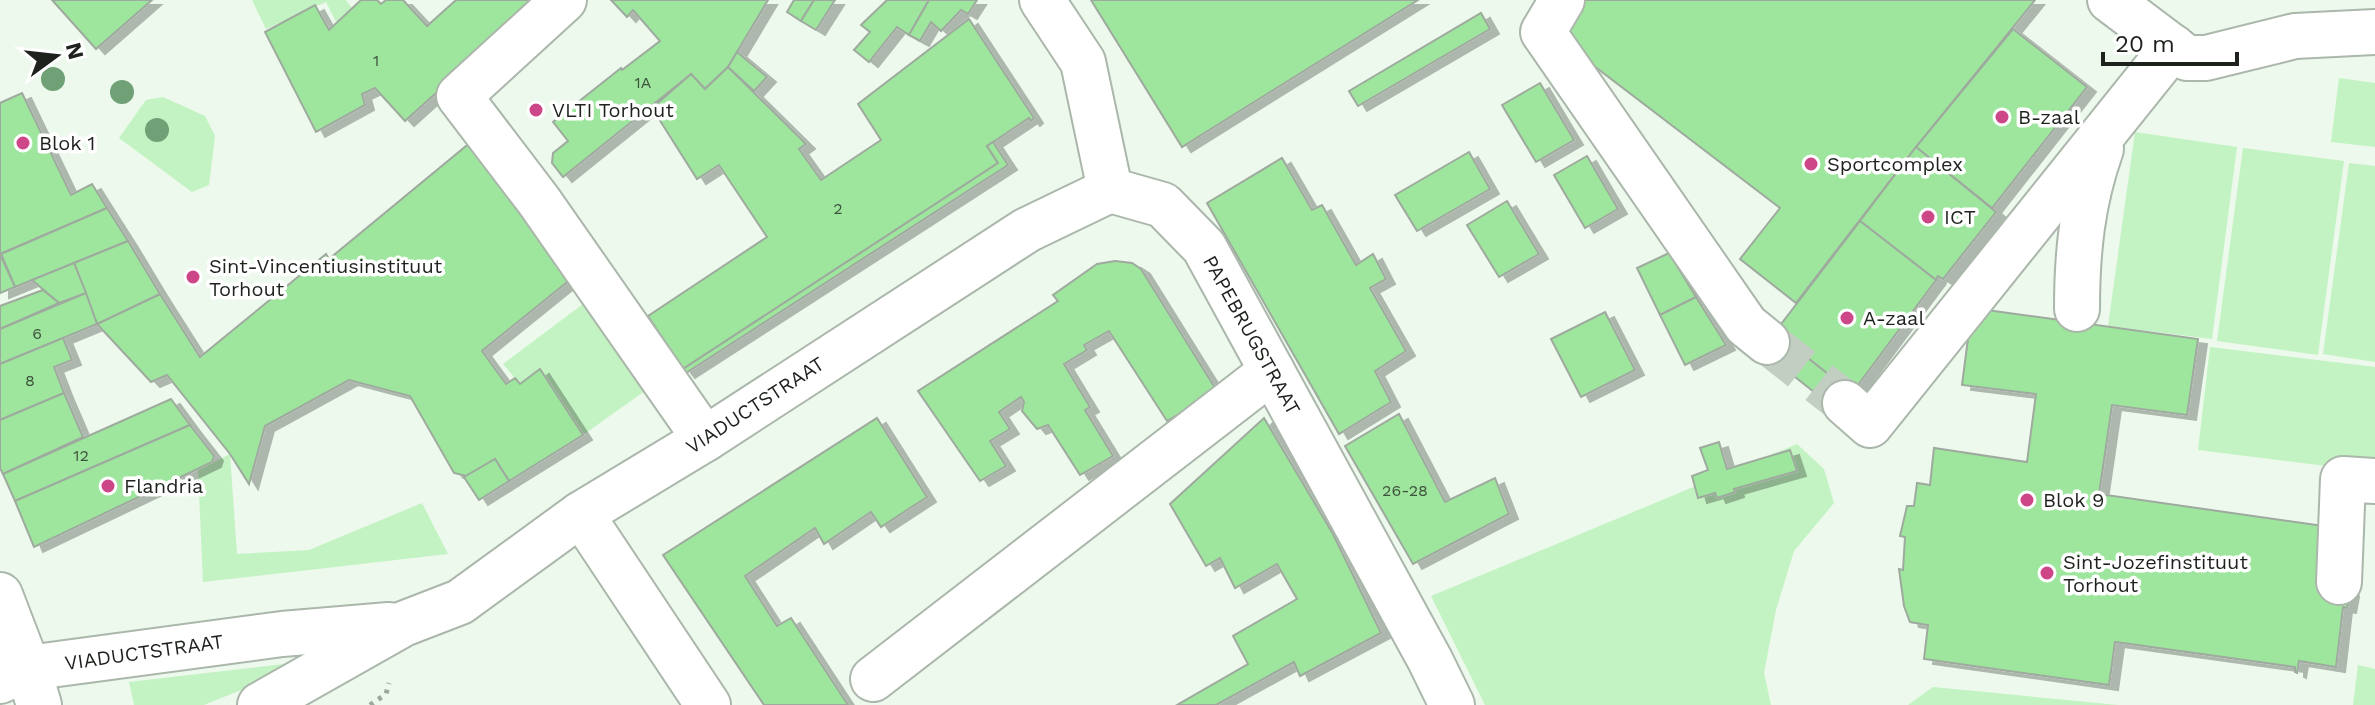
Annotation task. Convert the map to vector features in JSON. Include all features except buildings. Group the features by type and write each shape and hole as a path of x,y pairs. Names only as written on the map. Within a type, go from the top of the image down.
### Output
{"street":[{"path":"564,0 459,96 539,201 705,439"},
{"path":"1042,0 1083,62 1110,190"},
{"path":"1562,0 1543,32 1746,325 1767,342"},
{"path":"2110,0 2187,58 2206,58 2295,36 2375,32"},
{"path":"1845,403 1870,425 2173,47"},
{"path":"2077,309 2081,221 2090,180 2108,128"},
{"name":"VIADUCTSTRAAT","path":"260,705 403,624 460,602 581,514 705,439 1027,230 1110,190"},
{"name":"PAPEBRUGSTRAAT","path":"1110,190 1163,205 1204,247 1423,646 1452,705"},
{"path":"873,679 1272,371"},
{"path":"2339,582 2343,479 2375,481"},
{"path":"581,514 708,705"},
{"path":"0,595 23,684"},
{"name":"VIADUCTSTRAAT","path":"23,684 282,634 403,624"}],"green space":[{"path":"252,0 346,0 352,8 336,22 326,2 266,29"},
{"path":"2339,78 2375,83 2375,147 2331,142"},
{"path":"163,97 205,116 215,136 209,185 192,192 119,138 146,100"},
{"path":"2135,132 2237,147 2212,339 2108,326"},
{"path":"2243,148 2344,161 2318,355 2217,341"},
{"path":"2349,163 2375,166 2375,362 2323,354"},
{"path":"591,298 649,388 583,435 539,370 520,384 503,364"},
{"path":"2210,347 2375,367 2375,472 2198,450"},
{"path":"1797,444 1824,469 1834,503 1794,551 1776,610 1764,673 1771,705 1485,705 1431,596"},
{"path":"230,454 237,554 309,550 422,503 448,554 203,582 198,470"},
{"path":"287,665 286,672 204,705 134,705 129,682"},
{"path":"2358,665 2375,669 2375,705 2353,705"},
{"path":"1933,687 2118,705 1908,705"}],"tunnel":[{"path":"1767,342 1845,403"}],"place":[{"name":"VLTI Torhout","path":"536,110"},
{"name":"B-zaal","path":"2002,117"},
{"name":"Blok 1","path":"23,143"},
{"name":"Sportcomplex","path":"1811,164"},
{"name":"ICT","path":"1928,217"},
{"name":"Sint-Vincentiusinstituut Torhout","path":"193,277"},
{"name":"A-zaal","path":"1847,318"},
{"name":"Flandria","path":"108,486"},
{"name":"Blok 9","path":"2027,500"},
{"name":"Sint-Jozefinstituut Torhout","path":"2047,573"}]}
